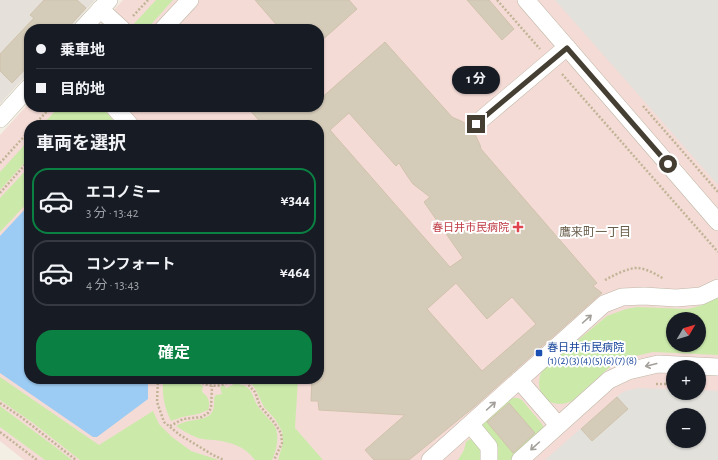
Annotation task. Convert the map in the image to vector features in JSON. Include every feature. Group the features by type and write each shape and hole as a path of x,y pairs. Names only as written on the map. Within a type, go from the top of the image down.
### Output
{"street":[{"path":"168,24 190,0"},
{"path":"526,0 718,222"},
{"path":"86,24 104,4 118,24"},
{"path":"476,124 567,48"},
{"path":"0,119 24,93"},
{"path":"118,112 126,120"},
{"path":"430,460 604,304 622,297 644,296 676,298 701,296 718,288"},
{"path":"520,460 608,380 628,371 658,364 718,367"},
{"path":"519,380 558,425"},
{"path":"470,424 489,447 489,460"}],"path":[{"path":"126,24 148,0"},
{"path":"497,0 718,252"},
{"path":"39,120 46,112"},
{"path":"0,163 24,137"},
{"path":"0,193 24,166"},
{"path":"605,280 636,267 651,271 667,281"},
{"path":"158,384 157,402 164,422 180,435 224,460"},
{"path":"204,384 212,386 224,384"},
{"path":"248,384 255,392 260,406 273,421 280,433 282,443 274,460"},
{"path":"170,426 183,419 202,417 208,413 211,408 212,386"},
{"path":"0,403 76,460"},
{"path":"0,432 37,460"}],"shaded area":[{"path":"0,0 95,0 73,24 24,24 24,78 0,104"},
{"name":"春日井市民病院","path":"123,0 718,0 718,460 24,460 0,441 0,135 24,109 24,112 324,112 324,24 101,24"},
{"path":"555,0 718,0 718,185"},
{"path":"638,388 666,389 666,400 706,400 706,390 718,391 718,460 545,460 625,391"}],"green space":[{"path":"156,0 173,0 151,24 134,24"},
{"path":"54,112 106,112 113,120 47,120"},
{"path":"24,146 24,164 0,190 0,172"},
{"path":"24,172 24,206 0,232 0,198"},
{"path":"718,296 718,355 653,352 627,358 610,367 572,401 563,404 556,404 544,397 539,384 543,369 607,316 626,309 637,307 686,309 703,305"},
{"path":"0,377 99,445 153,411 159,424 172,437 191,451 219,460 80,460 33,423 0,400"},
{"path":"163,384 200,384 203,386 202,392 206,395 209,402 208,410 171,421 164,401"},
{"path":"252,384 298,384 295,428 323,460 278,460 283,443 282,431 275,419 264,407"},
{"path":"224,385 226,388 233,385 244,385 250,390 261,411 275,427 277,439 272,460 255,460 242,448 220,441 198,438 176,426 185,422 202,419 210,415 213,411 214,398 216,395 222,394 220,387"},
{"path":"514,398 522,400 544,428 542,434 512,460 497,460 482,427 483,423 510,399"},
{"path":"0,406 72,460 45,460 0,427"},
{"path":"470,439 474,441 482,452 482,460 458,460 464,450 466,442"}],"water":[{"path":"24,210 24,384 148,384 148,399 97,437 93,437 0,373 0,236"}],"building":[{"path":"44,0 77,0 86,8 72,24 28,24 34,18 30,15"},
{"path":"255,0 349,0 357,9 324,39 324,24 276,24"},
{"path":"467,0 489,0 514,29 502,40"},
{"path":"24,29 24,70 12,83 0,71 0,54"},
{"path":"385,42 452,117 466,124 469,131 475,134 481,149 597,283 593,286 602,293 474,407 409,460 374,460 365,450 405,415 319,410 318,401 311,401 312,384 324,384 324,120 259,120 251,112 324,112 324,96","holes":["349,113 396,166 399,163 413,184 430,197 424,202 463,258 450,267 330,130","456,283 487,319 512,297 536,324 482,371 427,309"]},
{"path":"617,397 628,409 592,441 581,429"},
{"path":"509,403 535,433 513,453 487,422"}],"place":[{"name":"春日井市民病院","path":"518,227"},
{"name":"春日井市民病院 (1)(2)(3)(4)(5)(6)(7)(8)","path":"539,353"}],"district":[{"name":"鷹来町一丁目","path":"595,232"}],"route":[{"path":"476,124 567,48 668,164"}]}
